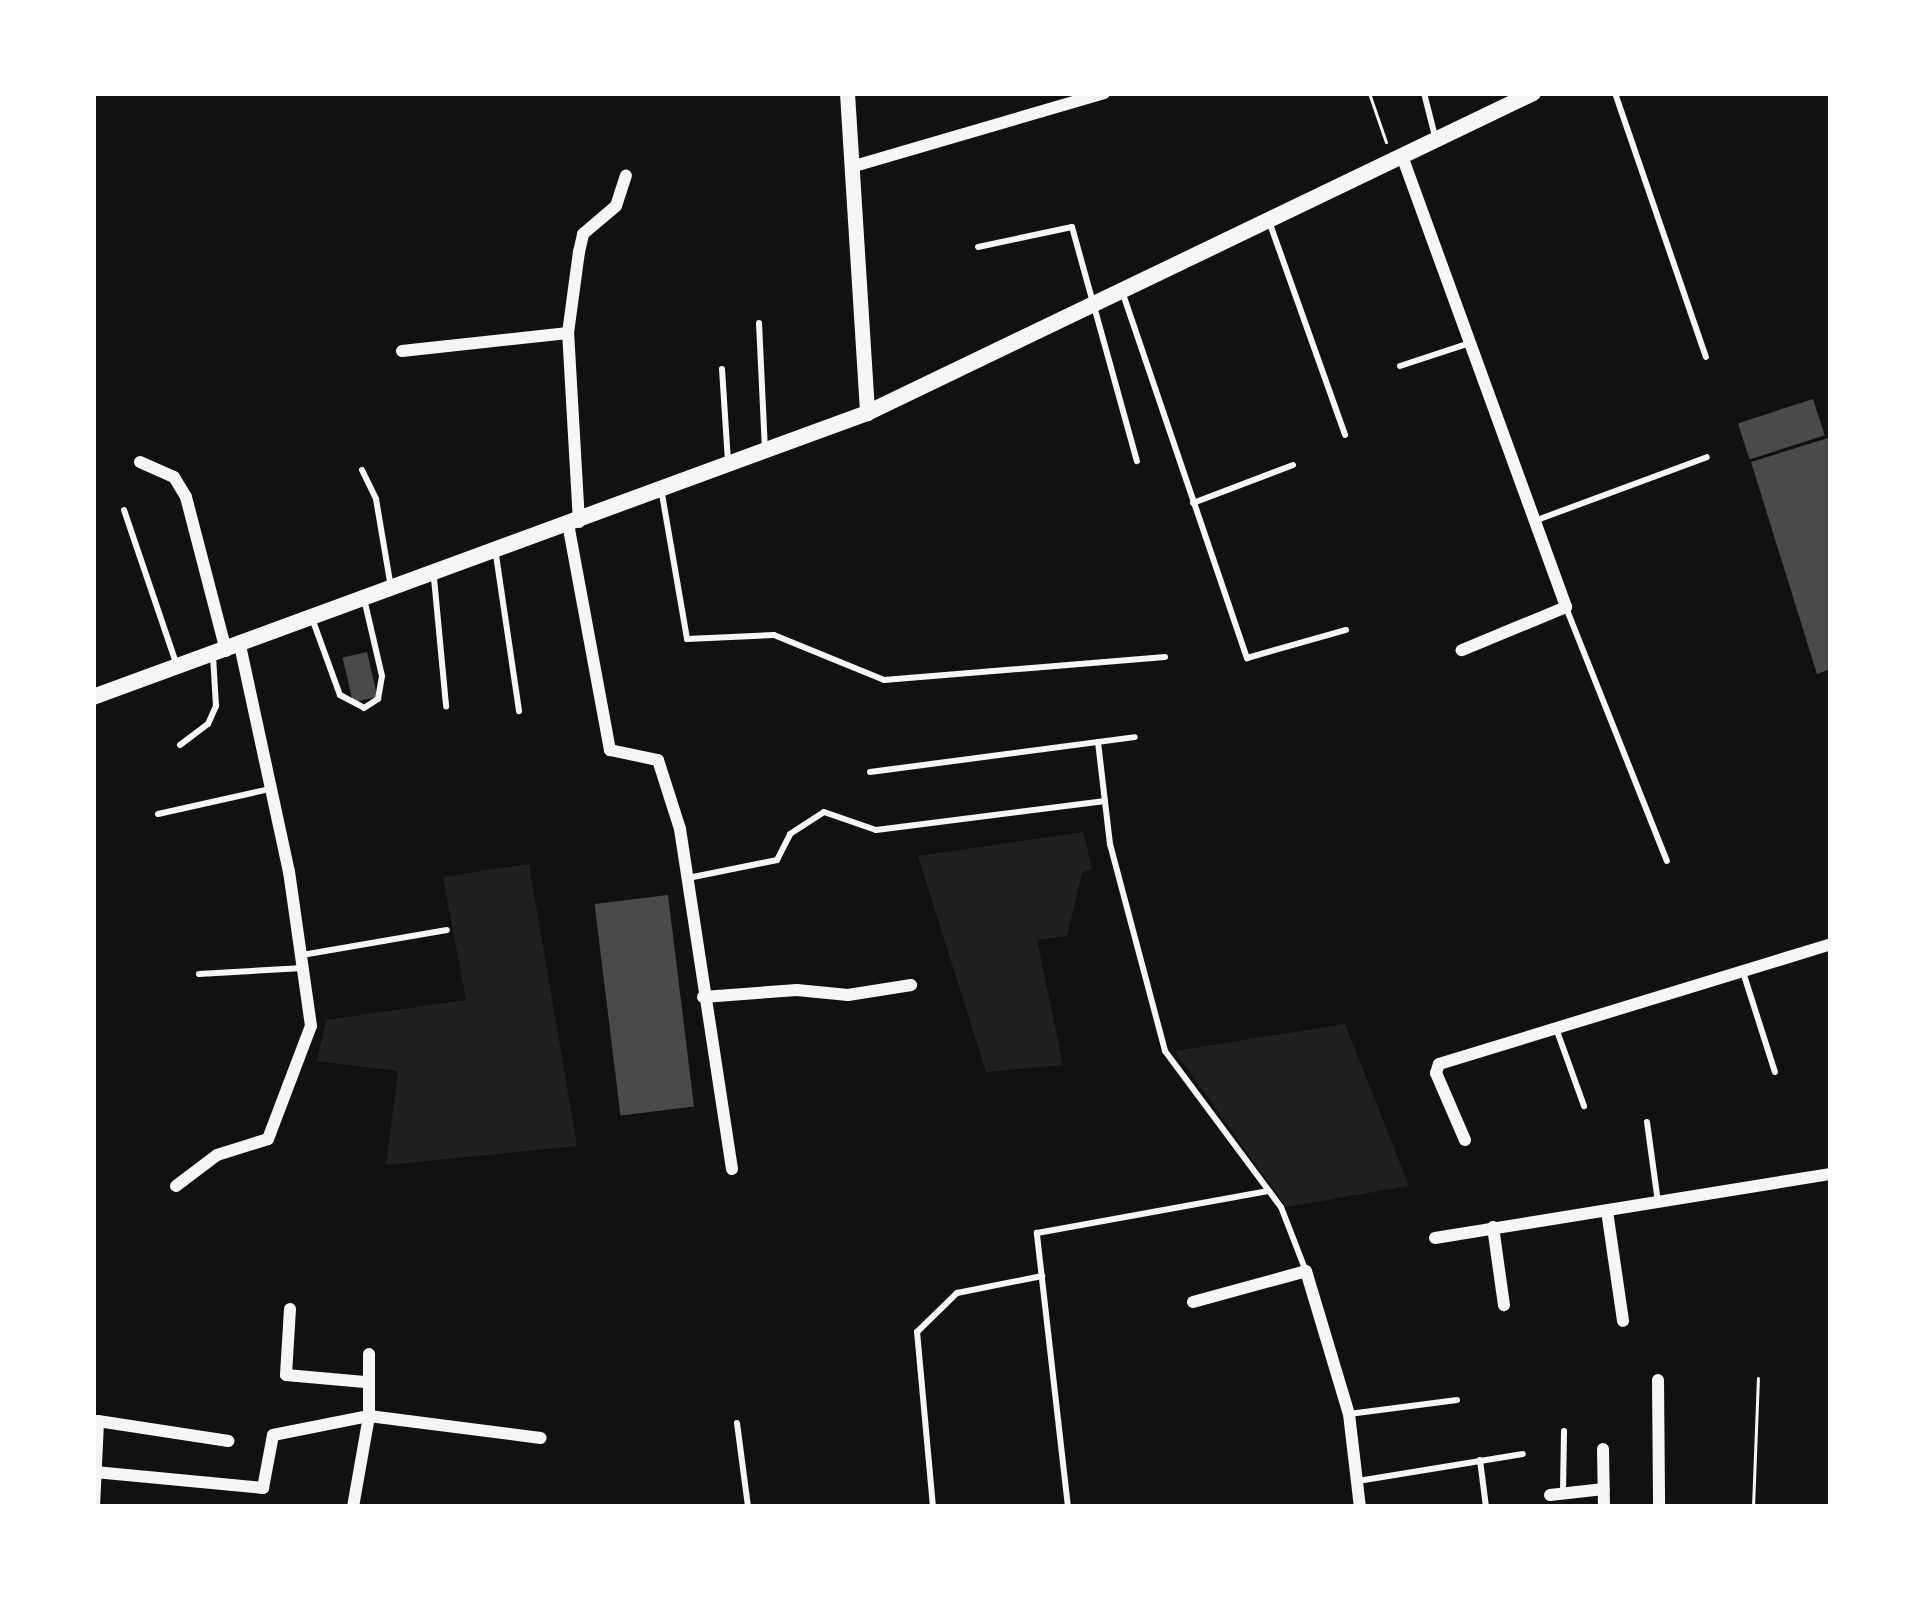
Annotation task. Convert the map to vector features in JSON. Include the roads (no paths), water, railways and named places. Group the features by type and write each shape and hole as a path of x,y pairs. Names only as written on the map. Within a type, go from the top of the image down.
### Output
{"main road":[{"path":"93,697 574,527 867,413 1533,93"}],"street":[{"path":"847,93 867,413"},
{"path":"851,166 1104,93"},
{"path":"1398,158 1566,607 1462,650"},
{"path":"626,176 616,206 581,240 568,334 574,527 610,750 658,760 686,878 732,1169"},
{"path":"402,351 568,334"},
{"path":"140,462 174,477 186,497 226,651 270,789 311,1026 268,1139 217,1155 176,1186"},
{"path":"1465,1140 1436,1073 1439,1064 1831,944"},
{"path":"703,997 797,989 848,995 910,986"},
{"path":"1435,1238 1831,1174"},
{"path":"1607,1211 1624,1321"},
{"path":"1493,1227 1504,1306"},
{"path":"1192,1302 1306,1271 1349,1414 1360,1507"},
{"path":"290,1309 286,1375 365,1382"},
{"path":"352,1507 369,1416 365,1382 369,1354"},
{"path":"1658,1380 1659,1507"},
{"path":"95,1472 263,1489 273,1435 369,1416 541,1438"},
{"path":"94,1507 98,1421 228,1441"},
{"path":"1603,1449 1604,1507"},
{"path":"1557,1494 1604,1489"}],"lane":[{"path":"1424,93 1437,140"},
{"path":"1615,93 1706,357"},
{"path":"1268,220 1345,435"},
{"path":"978,247 1072,227 1137,461"},
{"path":"1122,290 1247,658 1346,631"},
{"path":"759,323 765,453"},
{"path":"1400,366 1470,343"},
{"path":"722,369 729,467"},
{"path":"1534,522 1708,457"},
{"path":"1193,503 1293,465"},
{"path":"362,470 376,500 393,593"},
{"path":"662,494 687,639 774,635 884,680 1165,656"},
{"path":"124,510 178,668"},
{"path":"496,555 519,711"},
{"path":"434,578 446,706"},
{"path":"314,621 340,695 364,707 378,699 382,676 365,603"},
{"path":"1566,607 1667,861"},
{"path":"180,745 208,724 226,651"},
{"path":"870,772 1135,737"},
{"path":"1098,742 1105,801 1165,1051 1270,1191 1306,1271"},
{"path":"158,814 270,789"},
{"path":"686,878 777,860 790,834 824,812 876,830 1105,801"},
{"path":"199,974 303,961 447,930"},
{"path":"1743,973 1775,1072"},
{"path":"1555,1027 1584,1106"},
{"path":"1647,1121 1658,1202"},
{"path":"1068,1507 1037,1233 1044,1226 1270,1191"},
{"path":"933,1507 917,1333 957,1293 1042,1276"},
{"path":"1349,1414 1457,1400"},
{"path":"737,1423 748,1507"},
{"path":"1557,1494 1564,1431"},
{"path":"1358,1481 1523,1454"},
{"path":"1480,1460 1486,1507"}]}
